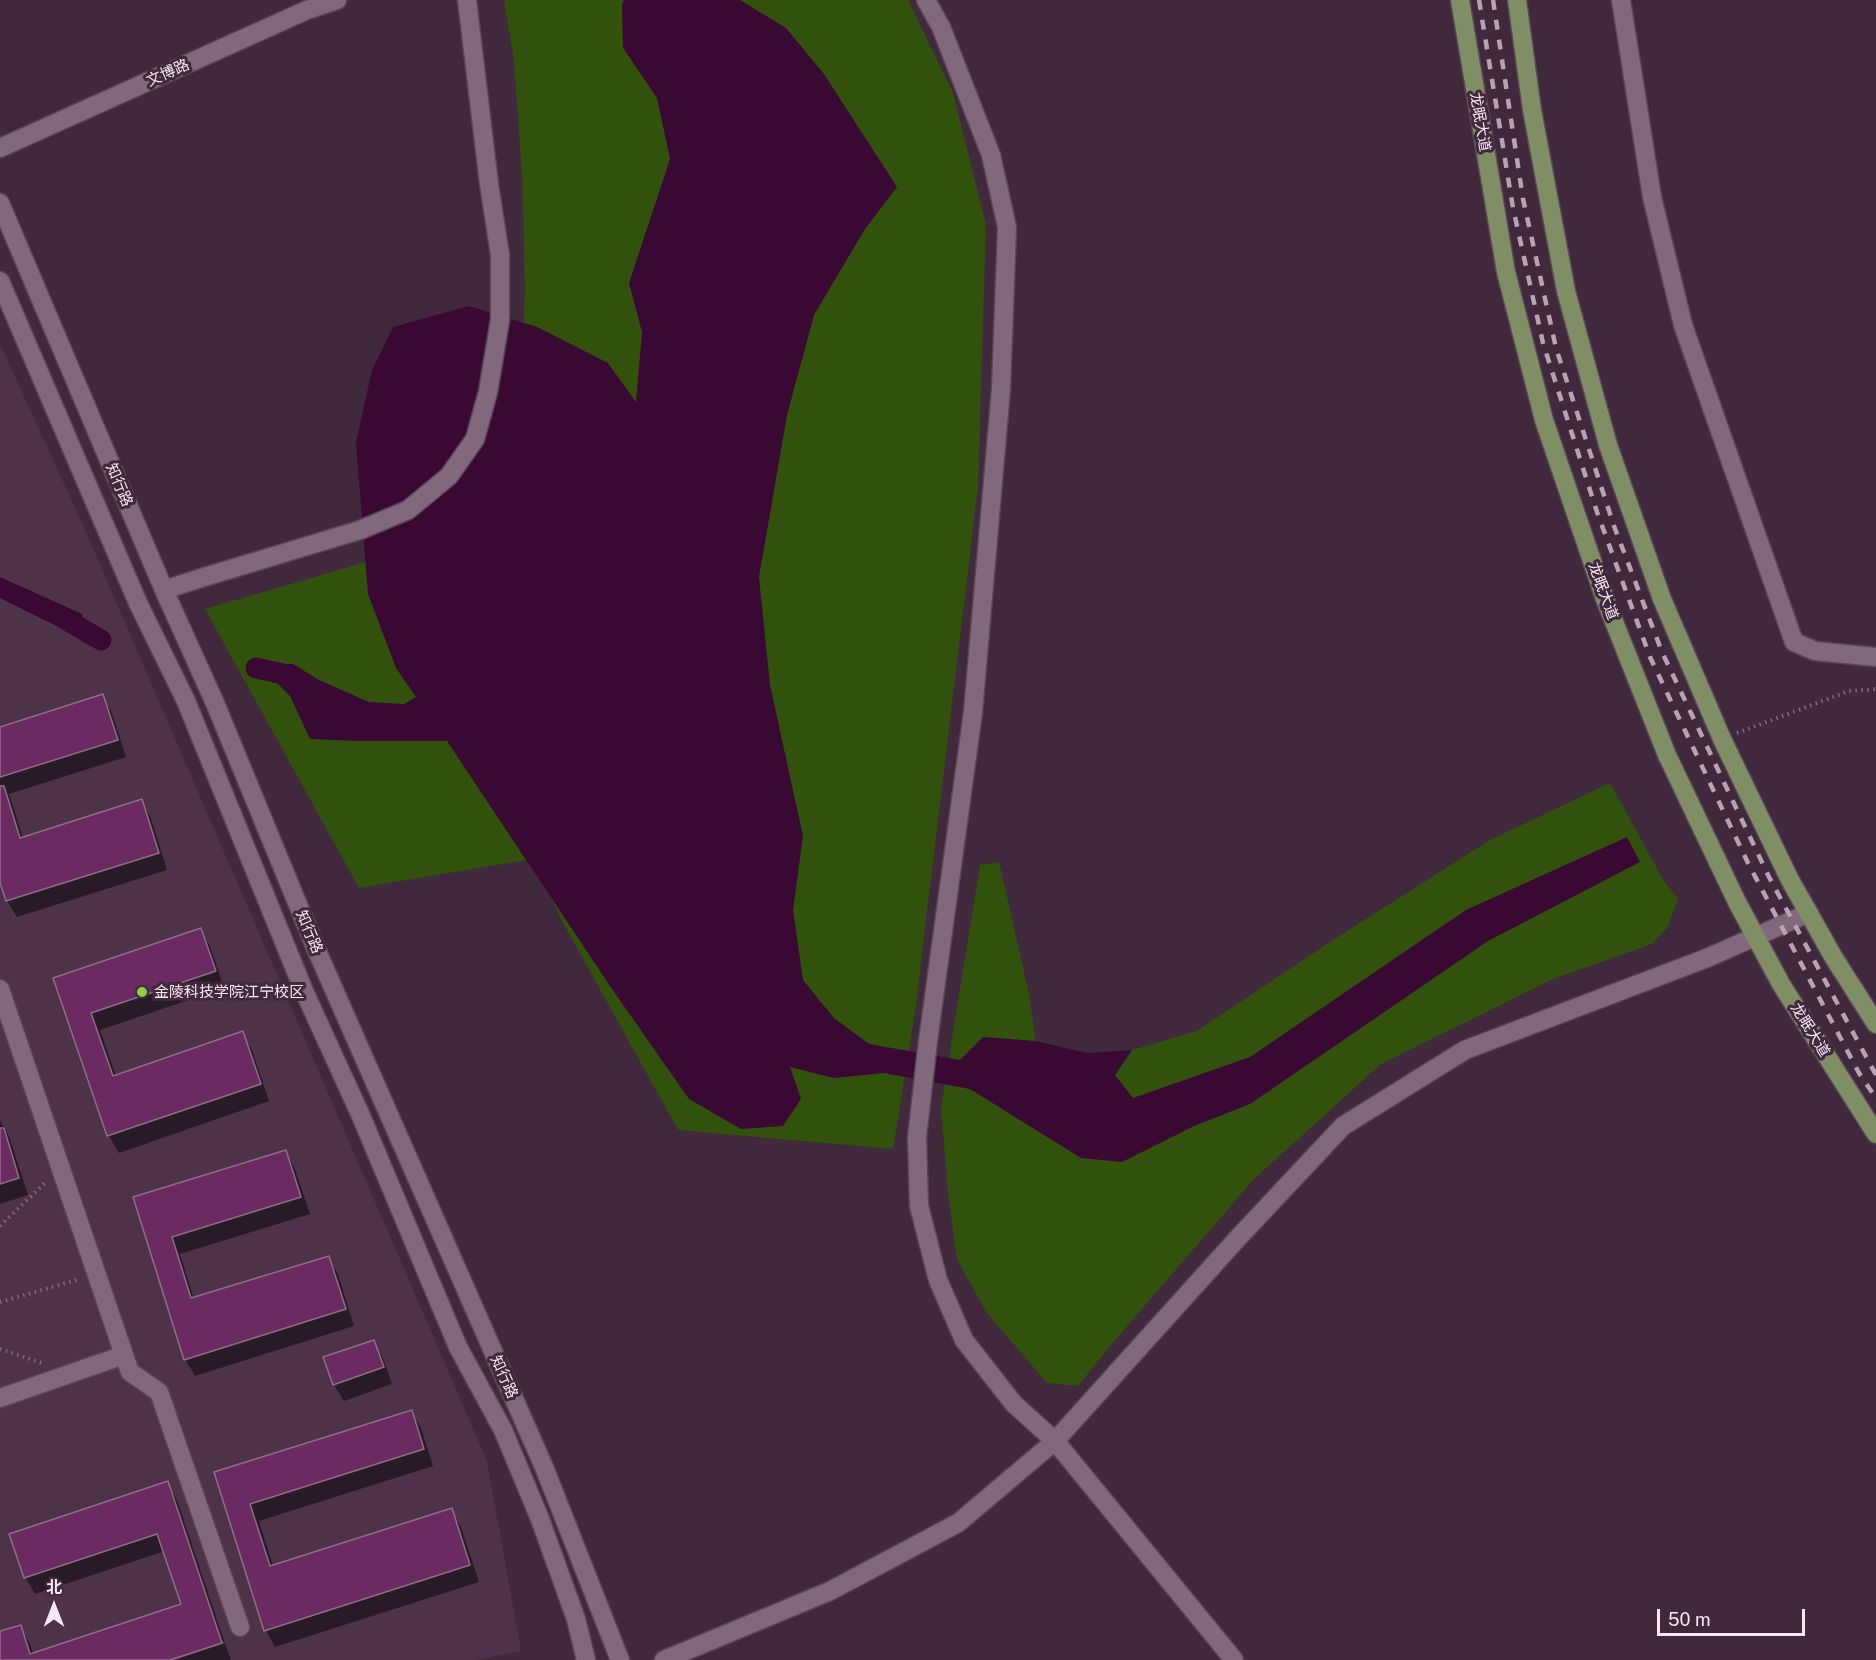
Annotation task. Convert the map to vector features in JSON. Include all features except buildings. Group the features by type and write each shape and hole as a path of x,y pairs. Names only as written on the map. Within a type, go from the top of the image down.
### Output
{"main road":[{"name":"龙眠大道","path":"1460,0 1506,272 1544,420 1605,599 1667,755 1756,936 1781,984 1876,1134"},
{"path":"1517,0 1532,110 1566,291 1608,445 1662,599 1722,739 1790,880 1834,958 1876,1024"}],"street":[{"name":"文博路","path":"0,148 297,15 337,0"},
{"path":"164,590 360,530 408,510 449,476 475,439 488,392 500,320 500,255 467,0"},
{"path":"926,0 941,27 991,154 1007,227 1001,389 974,700 917,1137 919,1206 938,1280 964,1340 1014,1404 1055,1441 1233,1660"},
{"path":"1621,0 1652,197 1683,325 1794,642 1815,651 1876,657"},
{"name":"知行路","path":"0,203 164,590 215,702 259,814 322,962 544,1467 620,1660"},
{"name":"知行路","path":"0,281 138,603 186,701 295,969 361,1116 458,1347 503,1430 544,1530 576,1619 586,1660"},
{"path":"664,1660 830,1591 958,1523 1055,1441 1237,1239 1344,1125 1465,1050 1707,958 1809,913"},
{"path":"0,989 130,1372 159,1392 240,1627"},
{"path":"0,1398 124,1355"}],"path":[{"path":"1722,739 1849,691 1876,689"},
{"path":"0,1226 61,1167"},
{"path":"0,1302 97,1274"},
{"path":"0,1349 72,1373"}],"shaded area":[{"path":"624,0 740,0 786,28 824,74 897,187 865,229 814,315 787,415 759,577 770,685 803,836 793,910 803,980 834,1018 869,1044 960,1060 983,1037 1036,1041 1087,1053 1132,1050 1115,1075 1133,1098 1250,1057 1466,910 1627,837 1640,862 1488,941 1250,1104 1194,1126 1122,1162 1081,1158 970,1089 884,1073 834,1078 790,1067 801,1099 783,1126 741,1129 689,1099 612,989 447,741 310,739 290,696 258,664 293,664 319,680 369,702 404,704 416,697 396,668 368,594 356,443 372,370 393,327 469,306 537,327 608,363 636,402 642,332 629,283 670,159 657,98 623,48 622,5"},
{"name":"金陵科技学院江宁校区","path":"0,344 82,523 487,1461 521,1651 475,1660 0,1660"},
{"path":"0,577 82,614 89,642 0,598"}],"green space":[{"path":"504,0 908,0 953,93 986,225 978,487 915,1012 893,1149 678,1130 561,919 533,859 359,888 205,609 445,539 521,389 525,288 522,175 514,61"},
{"path":"1610,783 1664,881 1678,899 1667,928 1652,944 1553,979 1381,1064 1254,1179 1078,1386 1047,1383 986,1312 957,1259 948,1194 941,1107 980,865 999,862 1028,989 1036,1041 1087,1053 1132,1050 1197,1031 1333,940 1490,840"}],"waterway":[{"path":"63,618 101,640"},
{"path":"256,668 290,677"}],"railway":[{"path":"1479,0 1513,208 1543,343 1597,512 1650,657 1748,863 1859,1073 1876,1098"},
{"path":"1493,0 1523,199 1556,348 1614,526 1662,652 1769,877 1876,1075"}],"place":[{"name":"金陵科技学院江宁校区","path":"142,992"}]}
